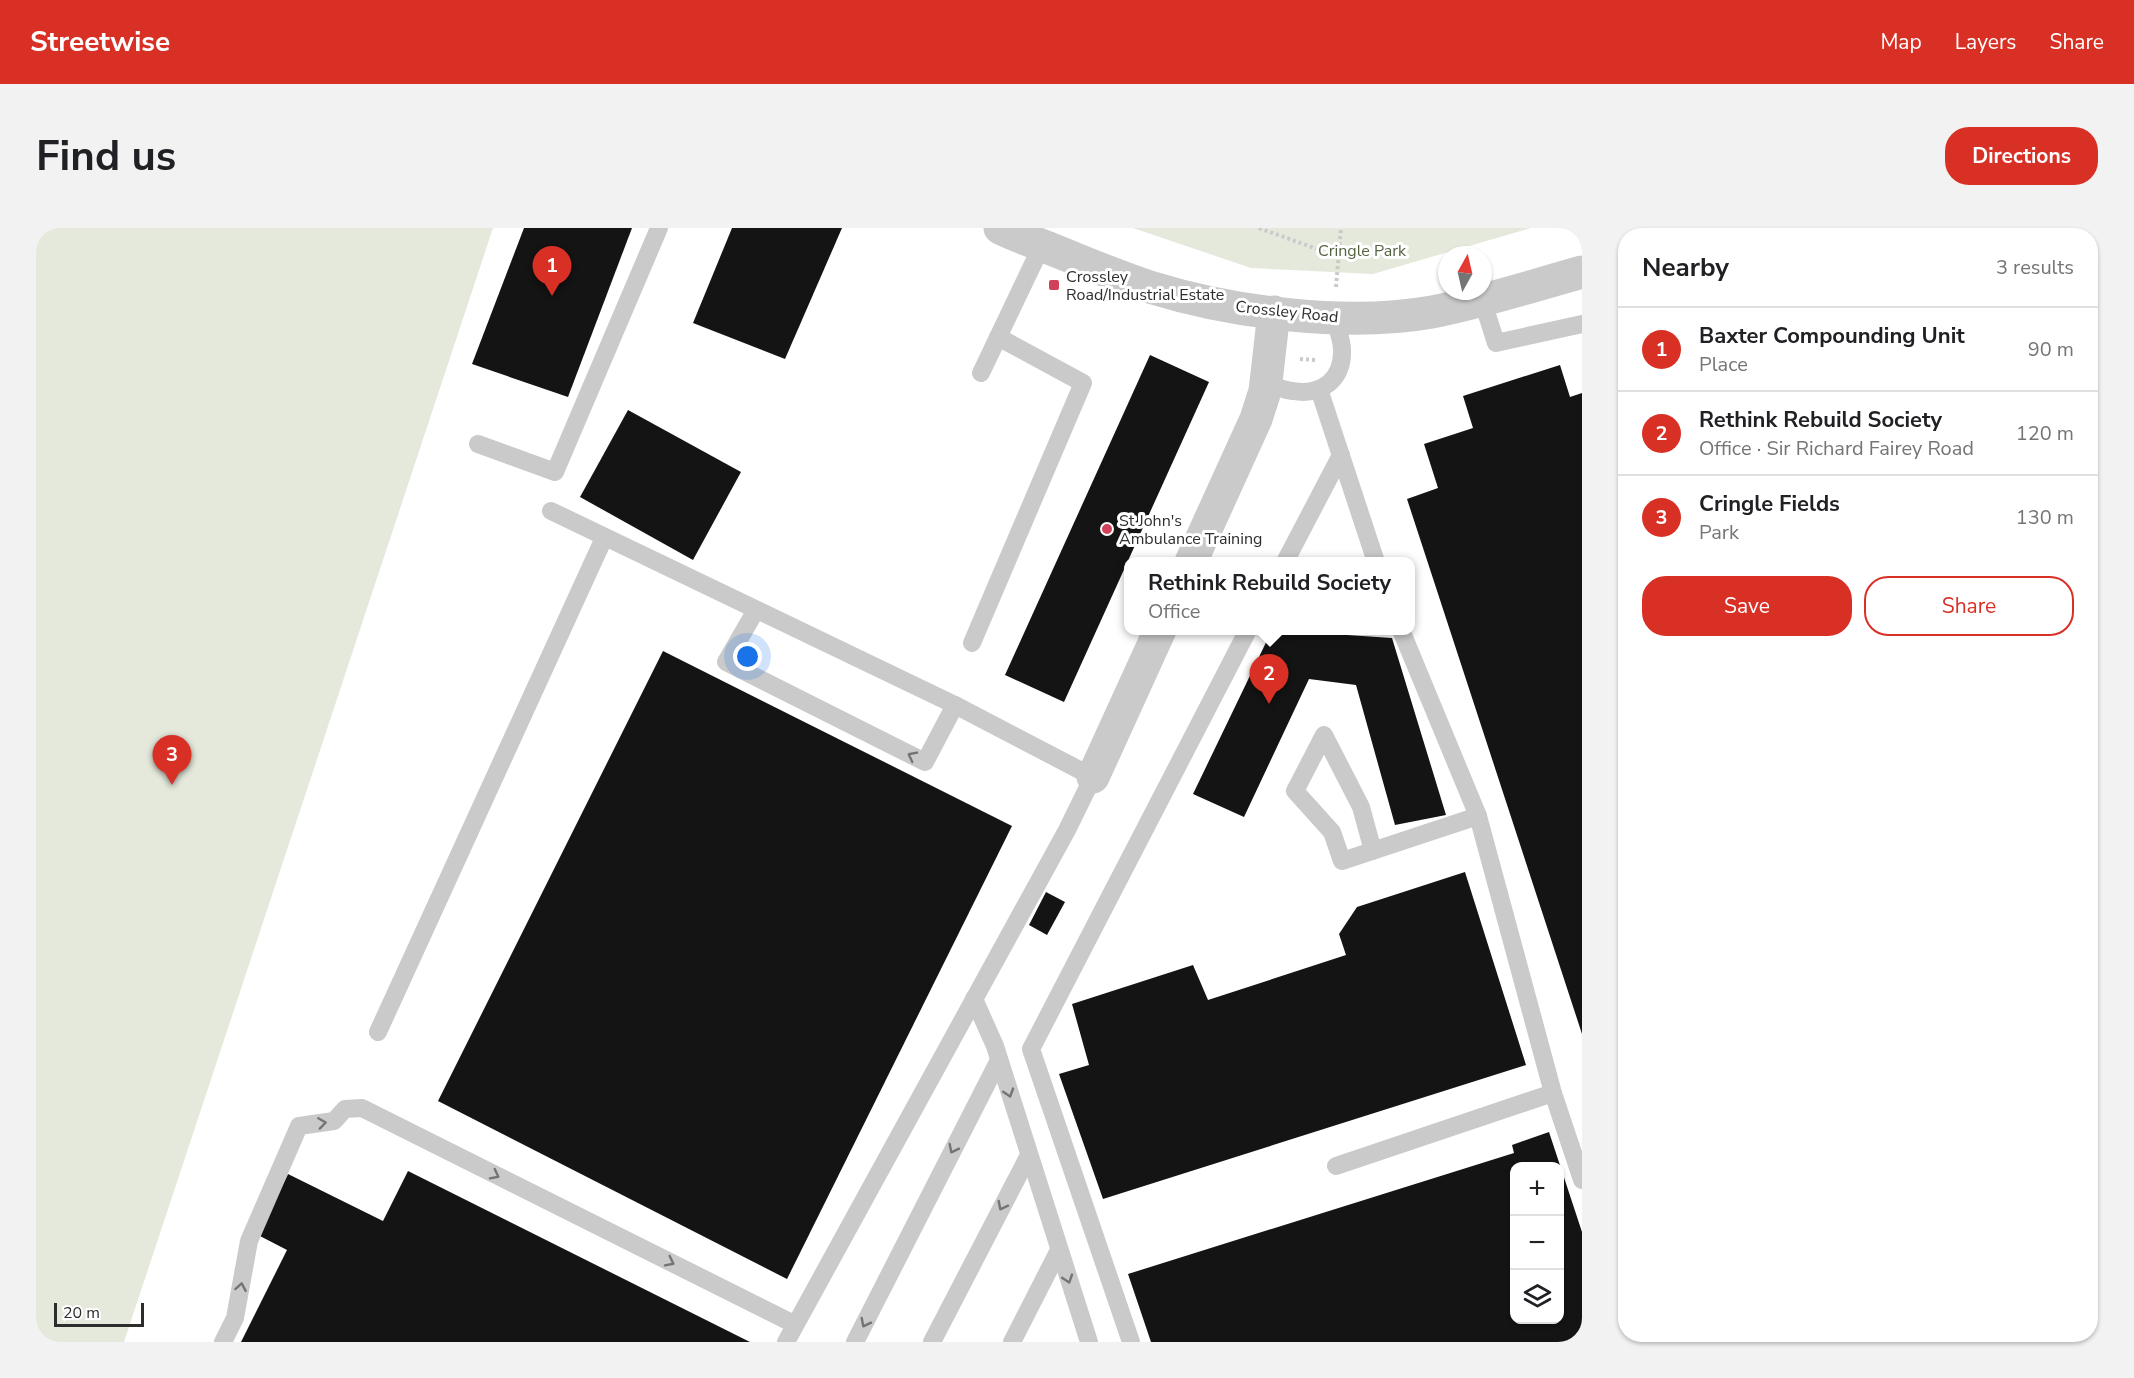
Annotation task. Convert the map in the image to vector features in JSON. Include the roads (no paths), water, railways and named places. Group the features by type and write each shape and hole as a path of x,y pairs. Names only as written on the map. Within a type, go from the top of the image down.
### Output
{"street":[{"name":"Crossley Road","path":"1000,228 1152,288 1206,302 1274,312 1334,317 1431,312 1478,300"},
{"name":"Crossley Road","path":"1492,296 1582,272"},
{"path":"1193,557 1256,419 1266,384 1274,312"},
{"path":"1093,777 1158,635"}],"lane":[{"path":"478,444 555,471 659,228"},
{"path":"981,373 1042,245"},
{"path":"1482,300 1496,343 1582,324"},
{"path":"1266,384 1306,392 1319,389 1335,379 1341,364 1342,348 1334,317"},
{"path":"972,643 1083,384 998,337"},
{"path":"1319,389 1375,557"},
{"path":"1287,557 1341,455"},
{"path":"551,511 955,705 1093,777 1067,830 786,1342"},
{"path":"378,1032 604,538"},
{"path":"756,610 726,662 925,762 955,705"},
{"path":"1131,1342 1031,1049 1245,635"},
{"path":"1403,635 1478,816 1553,1093 1582,1180"},
{"path":"1373,851 1361,807 1324,735 1295,791 1332,832 1342,861 1373,851 1478,816"},
{"path":"974,999 999,1060 1088,1342"},
{"path":"855,1342 999,1060"},
{"path":"1336,1166 1553,1093"},
{"path":"224,1342 235,1318 249,1241 299,1126 333,1121 345,1109 362,1108 794,1324"},
{"path":"932,1342 1029,1155"},
{"path":"1012,1342 1059,1250"}],"place":[{"name":"Crossley Road/Industrial Estate","path":"1054,285"},
{"name":"Baxter Compounding Unit","path":"552,296"},
{"name":"St John's Ambulance Training","path":"1107,529"},
{"name":"Rethink Rebuild Society","path":"1269,704"},
{"name":"Cringle Fields","path":"172,785"}],"park label":[{"name":"Cringle Park","path":"1362,250"}]}
